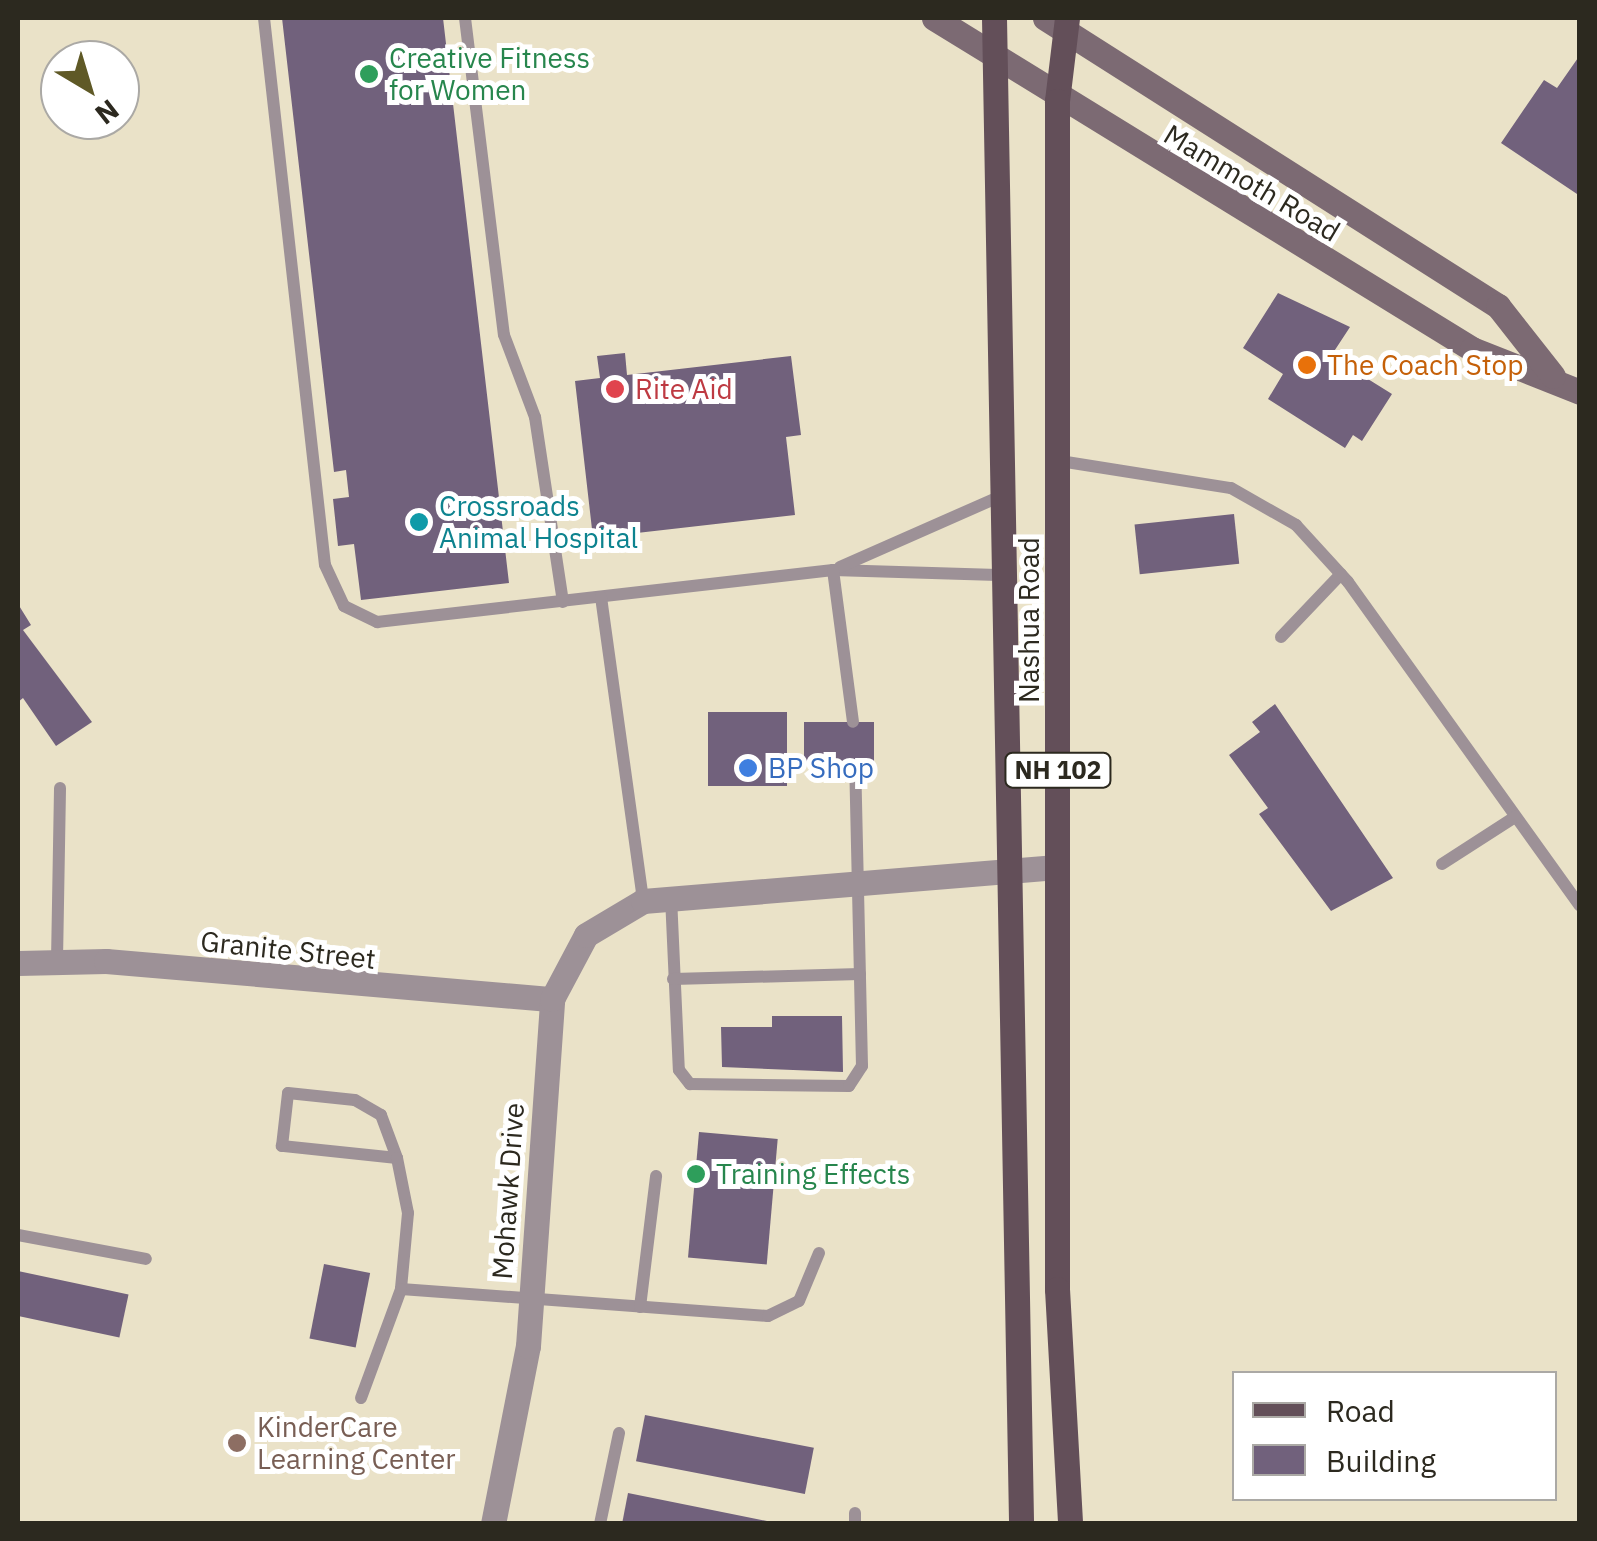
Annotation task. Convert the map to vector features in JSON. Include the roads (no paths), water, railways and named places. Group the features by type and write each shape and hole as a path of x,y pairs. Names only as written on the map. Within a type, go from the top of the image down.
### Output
{"main road":[{"name":"Mammoth Road","path":"934,18 1058,101 1472,349 1552,376 1580,392"},
{"name":"Nashua Road","path":"994,18 1006,575 1004,869 1022,1524"},
{"name":"Mammoth Road","path":"1044,18 1067,25 1498,306 1552,376"},
{"name":"Nashua Road","path":"1067,25 1058,101 1057,1290 1070,1524"}],"street":[{"name":"Mohawk Drive","path":"494,1524 512,1455 531,1300 552,999 586,935 643,901 856,879 1057,866"},
{"name":"Granite Street","path":"18,962 57,961 552,999"}],"lane":[{"path":"264,18 332,588 344,606 377,622 833,570 1006,575"},
{"path":"465,18 504,335 535,416 562,602"},
{"path":"1060,461 1231,488 1296,525 1341,574 1580,906"},
{"path":"833,570 1003,495"},
{"path":"833,570 853,722"},
{"path":"1280,638 1341,574"},
{"path":"600,597 643,901"},
{"path":"671,897 679,1070 690,1084 849,1086 862,1066 855,764"},
{"path":"57,961 60,788"},
{"path":"1442,864 1515,818"},
{"path":"673,979 860,974"},
{"path":"361,1398 401,1289 408,1212 397,1158 382,1115 354,1100 288,1093 282,1146 397,1158"},
{"path":"640,1308 656,1176"},
{"path":"18,1235 146,1259"},
{"path":"401,1289 768,1316 798,1300 819,1254"},
{"path":"600,1524 619,1433"}],"place":[{"name":"Creative Fitness for Women","path":"369,74"},
{"name":"The Coach Stop","path":"1307,365"},
{"name":"Rite Aid","path":"615,389"},
{"name":"Crossroads Animal Hospital","path":"419,522"},
{"name":"BP Shop","path":"748,768"},
{"name":"Training Effects","path":"696,1174"},
{"name":"KinderCare Learning Center","path":"237,1443"}]}
